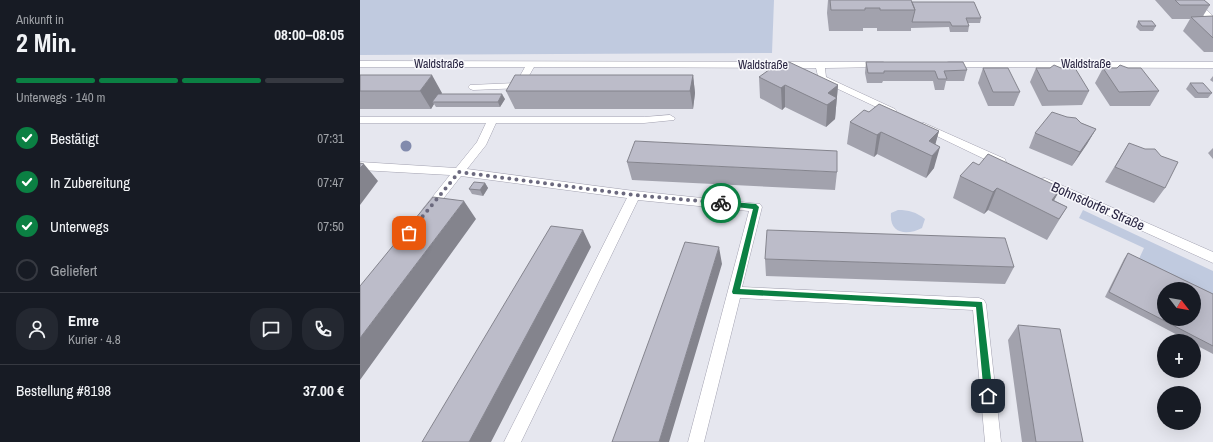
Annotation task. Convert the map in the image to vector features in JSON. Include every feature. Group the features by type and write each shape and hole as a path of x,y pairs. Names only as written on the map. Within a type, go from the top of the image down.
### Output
{"street":[{"path":"1192,0 1213,20"},
{"name":"Waldstraße","path":"360,64 890,65"},
{"path":"473,86 519,86 532,64"},
{"path":"820,65 822,78 902,115"},
{"name":"Waldstraße","path":"937,65 1213,65"},
{"path":"360,120 644,120 670,118"},
{"path":"419,221 482,143 494,120"},
{"path":"916,122 1010,166"},
{"path":"360,166 459,172 634,195 756,207 696,442"},
{"name":"Bohnsdorfer Straße","path":"1036,178 1213,258"},
{"path":"512,442 634,195"},
{"path":"735,292 979,304 993,442"}],"shaded area":[{"path":"360,0 774,0 772,53 360,55"},
{"path":"898,210 912,212 925,219 922,228 911,232 896,229 891,220 891,213"},
{"path":"1083,210 1213,271 1213,298 1201,292 1201,282 1181,282 1138,261 1144,248 1079,218"}],"building":[{"path":"830,0 911,0 915,10 880,10 880,8 865,8 865,10 831,10"},
{"path":"1175,0 1204,0 1210,5 1180,5"},
{"path":"912,2 974,2 981,18 966,18 969,26 952,26 950,22 912,22 915,10"},
{"path":"1213,16 1213,38 1191,17"},
{"path":"1138,21 1152,21 1156,26 1142,26"},
{"path":"789,62 838,85 828,93 837,98 827,105 785,85 781,88 759,77 773,67 778,69"},
{"path":"866,62 963,62 967,70 944,71 947,79 938,79 935,71 884,71 884,73 868,73"},
{"path":"1054,65 1061,68 1075,68 1089,91 1048,91 1036,68 1050,68"},
{"path":"1120,65 1128,68 1141,68 1159,91 1119,92 1103,68 1117,68"},
{"path":"983,68 1008,68 1020,92 993,92"},
{"path":"360,75 432,75 420,91 360,91"},
{"path":"515,75 693,75 690,91 506,91"},
{"path":"1190,83 1203,83 1212,93 1198,93"},
{"path":"438,94 502,94 498,102 432,102"},
{"path":"879,104 939,131 929,141 940,147 932,156 881,132 877,135 850,122 864,110 869,112"},
{"path":"1052,112 1067,117 1076,118 1081,123 1096,129 1080,152 1035,133"},
{"path":"635,141 837,151 837,172 627,162"},
{"path":"1129,143 1145,149 1155,149 1161,156 1178,162 1165,188 1115,167"},
{"path":"988,154 1061,188 1052,200 1067,207 1059,219 997,188 993,192 960,176 973,162 979,165"},
{"path":"474,182 485,183 480,190 469,189"},
{"path":"433,197 464,201 360,338 360,286"},
{"path":"551,226 583,230 469,442 422,442"},
{"path":"767,230 1005,238 1014,267 765,259"},
{"path":"685,242 719,247 659,442 612,442"},
{"path":"1128,253 1188,282 1157,282 1157,317 1109,292"},
{"path":"1201,288 1213,294 1213,346 1201,340 1201,334 1190,334 1174,326 1201,326"},
{"path":"1018,325 1060,329 1083,442 1036,442"}],"way so far":[{"path":"409,233 459,172 634,195 721,203"}],"route":[{"path":"721,203 756,207 735,292 979,304 988,396"}]}
